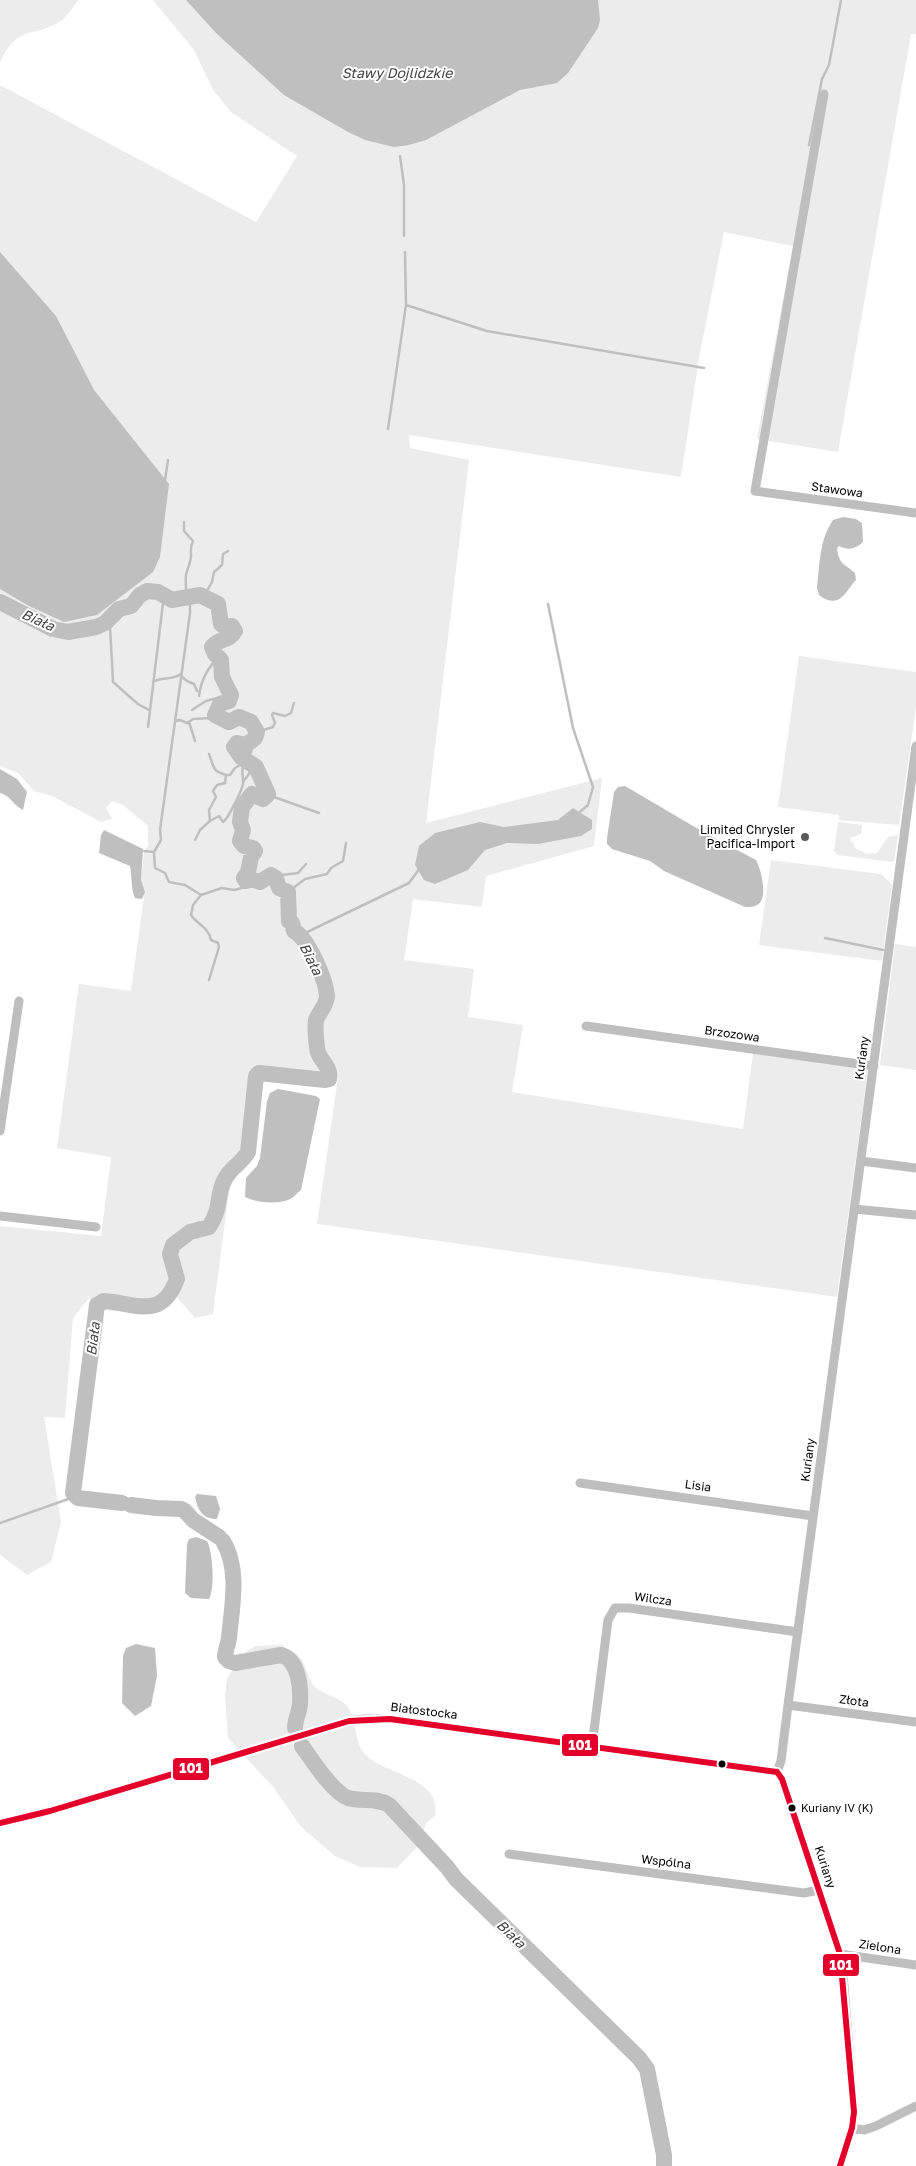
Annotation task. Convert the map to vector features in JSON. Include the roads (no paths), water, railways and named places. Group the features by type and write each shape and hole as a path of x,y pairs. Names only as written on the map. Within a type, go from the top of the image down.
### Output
{"street":[{"name":"Stawowa","path":"824,94 756,491 916,513"},
{"name":"Kuriany","path":"840,2166 852,2128 854,2112 848,2015 840,1954 782,1779 777,1772 781,1761 916,746"},
{"path":"0,1131 19,1001"},
{"name":"Brzozowa","path":"586,1026 874,1066"},
{"path":"861,1161 916,1168"},
{"path":"854,1209 916,1215"},
{"path":"0,1216 96,1227"},
{"name":"Lisia","path":"580,1483 813,1516"},
{"name":"Wilcza","path":"592,1746 608,1620 615,1608 629,1608 798,1632"},
{"name":"Złota","path":"788,1705 916,1722"},
{"name":"Białostocka","path":"0,1823 50,1811 308,1733 364,1719 390,1719 777,1772"},
{"name":"Wspólna","path":"509,1854 804,1893 819,1890"},
{"name":"Zielona","path":"840,1954 916,1965"},
{"path":"852,2128 864,2130 876,2126 916,2106"}],"water":[{"name":"Stawy Dojlidzkie","path":"186,0 598,0 600,20 598,28 568,73 557,83 520,90 426,140 394,147 365,140 348,132 284,95 217,34"},
{"path":"0,252 56,316 94,390 169,484 160,557 153,572 97,615 64,622 29,606 0,589"},
{"path":"843,517 856,519 862,523 863,542 852,548 839,546 837,548 841,561 855,573 856,580 840,598 832,601 819,595 817,588 820,561 828,528 833,520"},
{"path":"143,588 154,588 171,597 172,600 146,595 130,611 122,611 115,608 117,602 123,605 126,604"},
{"path":"0,769 17,779 27,792 23,810 7,796 0,793"},
{"path":"625,786 705,833 756,860 763,884 761,902 754,906 745,907 664,871 650,861 612,849 607,844 607,838 614,792 618,787"},
{"path":"573,808 592,820 592,829 581,836 538,844 507,843 485,850 468,870 435,884 424,880 415,865 419,846 435,833 480,822 504,827 558,820"},
{"path":"104,830 143,849 141,880 145,892 142,899 135,898 130,866 99,853 101,835"},
{"path":"278,1089 316,1096 320,1099 301,1190 293,1197 282,1202 262,1202 245,1197 246,1178 257,1166 260,1158 267,1101 270,1093"},
{"path":"197,1494 216,1496 220,1509 217,1519 212,1519 202,1513 195,1497"},
{"path":"196,1537 207,1541 211,1553 213,1579 209,1599 191,1598 185,1593 187,1544 189,1539"},
{"path":"136,1644 155,1648 157,1676 151,1706 135,1716 122,1703 123,1656 126,1648"}],"waterway":[{"path":"809,145 822,79 829,65 841,0"},
{"path":"400,156 404,185 404,236"},
{"path":"405,252 406,305 487,331 704,368"},
{"path":"388,429 406,305"},
{"path":"165,480 168,460"},
{"path":"184,522 184,531 193,541 186,578 186,599 190,606 190,613 160,830 161,840 154,852 155,868 165,873 169,882 185,885 201,895 222,888 234,890 246,887 247,881"},
{"path":"204,596 212,582 214,572 222,565 223,554 228,551"},
{"name":"Biała","path":"0,602 53,629 68,632 96,627 105,623 119,609 131,606 140,595 147,591 158,592 172,600 200,595 218,604 221,624 225,627 232,626 235,631 230,637 217,642 212,647 215,654 221,660 222,677 231,695 229,701 220,704 215,715 229,722 239,717 251,722 257,732 255,738 246,745 237,743 234,747 241,757 256,767 268,794 263,799 252,794 242,807 240,822 243,830 240,841 244,846 253,848 255,851 244,878 246,881 252,879 260,882 271,875 276,878 279,888 288,892 289,921 292,923 294,931 310,950 323,980 327,996 326,1002 316,1020 316,1041 319,1056 327,1066 329,1079 259,1073 256,1076 248,1152 225,1179 216,1214 209,1227 190,1232 173,1245 170,1254 177,1279 171,1292 156,1305 137,1306 104,1301 97,1305 73,1493 78,1498 122,1503"},
{"path":"148,727 164,595"},
{"path":"548,604 573,728 593,787 588,805 580,812"},
{"path":"106,622 110,626 113,682 138,704 149,710"},
{"path":"199,696 205,675 219,657"},
{"path":"153,682 181,674"},
{"path":"181,676 194,684 197,691"},
{"path":"192,710 206,701 221,697 229,691"},
{"path":"257,732 273,727 275,723 273,713 285,716 291,713 294,703"},
{"path":"176,721 180,720 187,723 193,719 213,718 215,714"},
{"path":"189,722 195,741"},
{"path":"195,840 200,830 210,821 209,810 216,797 213,791 217,785 225,783 226,775 230,775 235,768 247,761 246,757 251,752 253,739"},
{"path":"209,754 216,770 226,775"},
{"path":"243,782 249,774 250,764"},
{"path":"210,821 219,816 223,822 228,816 242,787 242,770 244,765"},
{"path":"266,790 271,791 274,797 319,813"},
{"path":"288,892 305,879 327,874 331,868 343,861 346,843"},
{"path":"144,851 154,852"},
{"path":"276,878 282,875 298,873 306,864"},
{"path":"301,935 409,883 420,868"},
{"path":"201,895 193,905 191,915 208,932 211,940 218,943 219,947 209,980"},
{"path":"825,938 883,950"},
{"path":"0,1523 74,1497"},
{"name":"Biała","path":"131,1505 181,1509 193,1520 219,1537"},
{"name":"Biała","path":"223,1541 232,1563 233,1576 233,1601 225,1657 235,1663 281,1655 292,1663 298,1675 300,1690 300,1704 295,1728"},
{"name":"Biała","path":"302,1746 323,1775 342,1795 358,1800 379,1801 389,1805 456,1879 639,2058 647,2069 664,2155 664,2166"}],"place":[{"name":"Limited Chrysler Pacifica-Import","path":"805,837"},
{"name":"Kuriany IV (K)","path":"792,1808"}]}
